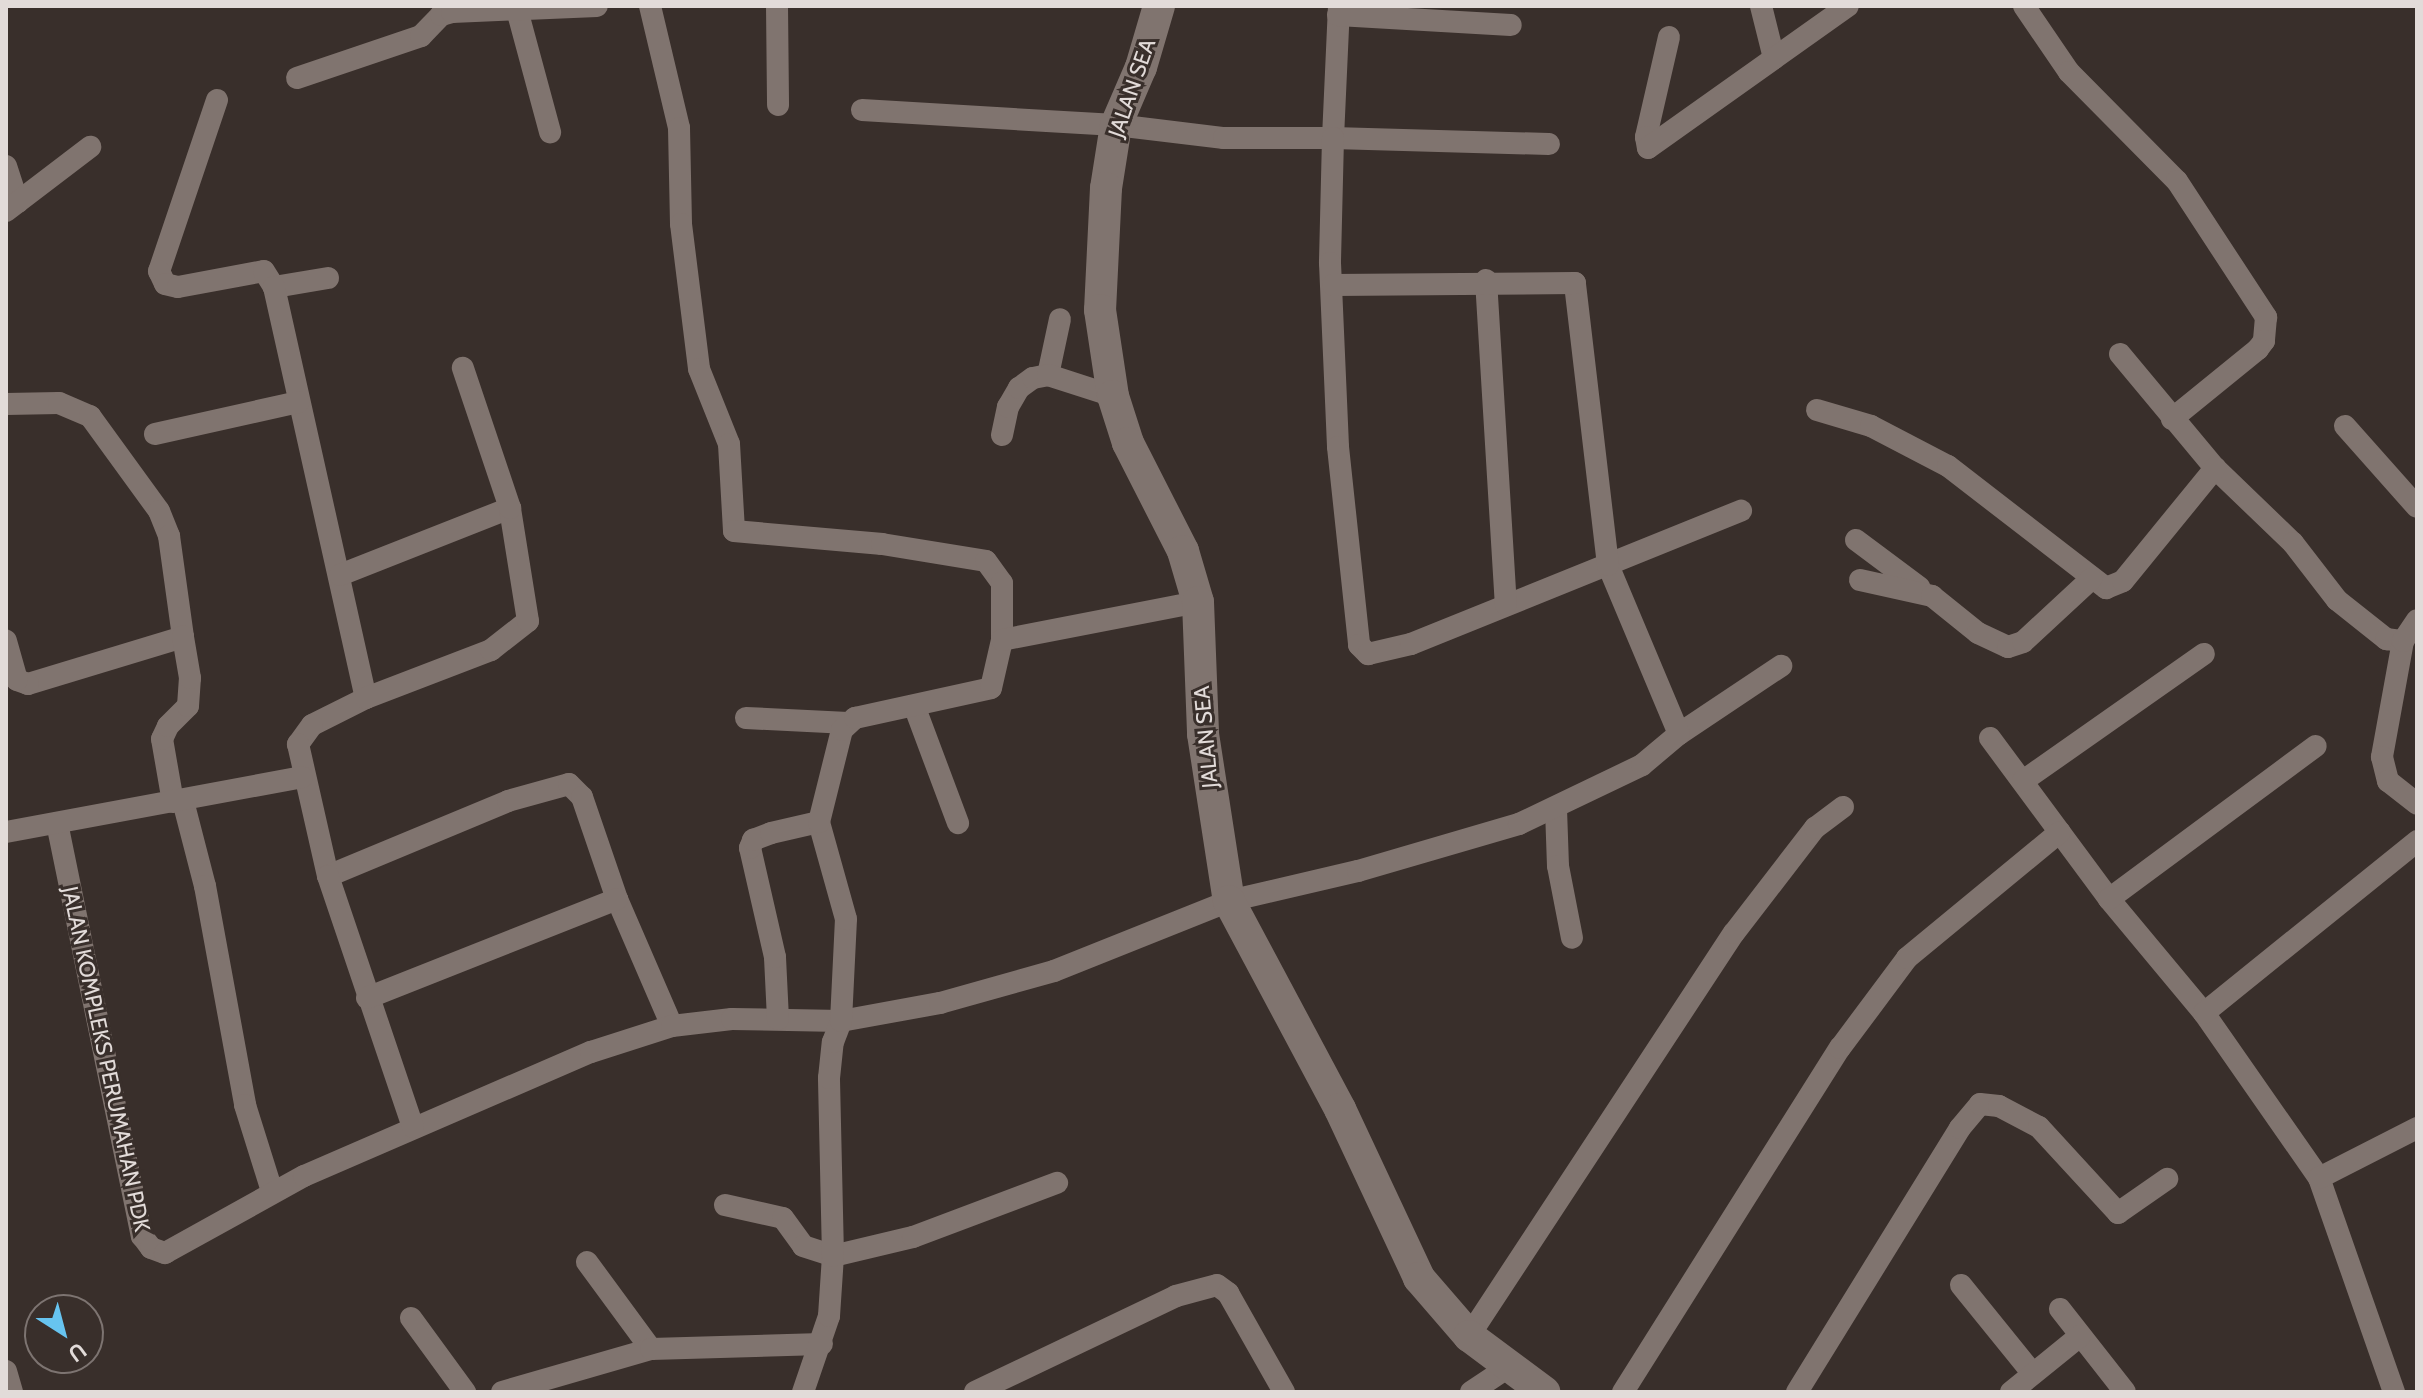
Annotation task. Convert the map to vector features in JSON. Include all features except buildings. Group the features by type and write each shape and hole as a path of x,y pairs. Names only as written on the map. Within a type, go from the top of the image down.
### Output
{"main road":[{"name":"JALAN SEA","path":"1159,6 1141,67 1116,125 1106,188 1100,310 1113,396 1133,455 1183,551 1198,602 1203,734 1229,901 1340,1109 1419,1278 1469,1336 1507,1368 1544,1392"}],"street":[{"path":"297,78 421,36 441,15 452,12 597,6"},
{"path":"650,6 679,128 681,224 699,369 729,444 734,531 882,544 986,561 1002,583 1002,640 991,688 848,723 746,718"},
{"path":"777,6 778,105"},
{"path":"1761,6 1774,58"},
{"path":"1669,37 1646,137 1648,148 1848,6"},
{"path":"2024,6 2069,72 2177,181 2266,317 2264,341 2258,349 2172,419"},
{"path":"516,9 550,132"},
{"path":"1511,25 1339,11 1333,138 1338,447 1359,645 1368,654 1378,654 1741,511"},
{"path":"217,100 159,271 165,284 178,287 264,271 274,287 366,698"},
{"path":"862,110 1116,125 1224,138 1549,144"},
{"path":"6,166 12,206 90,147"},
{"path":"274,287 328,278"},
{"path":"1333,285 1486,280 1575,283 1608,565 1679,734"},
{"path":"1486,280 1506,604"},
{"path":"1048,375 1060,319"},
{"path":"2120,354 2215,468 2293,543 2337,600 2386,639 2403,641"},
{"path":"413,1127 328,876 302,777 298,744 303,734 366,698 491,650 528,621 510,508 463,368"},
{"path":"1002,435 1019,388 1048,375 1113,396"},
{"path":"155,434 298,402"},
{"path":"6,404 59,403 90,416 159,511 169,536 183,637 188,706 168,726 162,739 205,886 245,1105 272,1191"},
{"path":"1817,410 1871,426 1948,466 1990,493 2091,579 2106,588 2123,581 2215,468"},
{"path":"2345,426 2417,507"},
{"path":"340,575 510,508"},
{"path":"1856,540 1978,633 2008,647 2023,642 2091,579"},
{"path":"1860,580 1932,596"},
{"path":"1002,640 1198,602"},
{"path":"2417,620 2403,641 2382,757 2388,781 2417,804"},
{"path":"6,641 17,680 28,684 183,637"},
{"path":"2023,781 2204,654"},
{"name":"JALAN KOMPLEKS PERUMAHAN PDK","path":"57,823 120,1141 146,1244 159,1252 177,1250 272,1191 505,1084 672,1026 778,1019 841,1021 940,1003 1054,971 1229,901 1404,859 1556,809 1642,765 1679,734 1781,666"},
{"path":"915,708 958,823"},
{"path":"803,1392 822,1344 829,1316 833,1256 829,1078 833,1042 841,1021 846,919 819,822 848,723"},
{"path":"1990,738 2109,899 2204,1013 2319,1178 2394,1392"},
{"path":"2109,899 2316,746"},
{"path":"6,832 302,777"},
{"path":"328,876 563,782 582,797 617,899 672,1026"},
{"path":"1469,1336 1734,933 1815,828 1843,807"},
{"path":"1556,809 1558,866 1572,938"},
{"path":"778,1019 775,957 750,848 753,840 771,833 819,822"},
{"path":"1623,1392 1840,1048 1907,958 2060,832"},
{"path":"2204,1013 2417,841"},
{"path":"367,998 617,899"},
{"path":"1798,1392 1960,1128 1980,1104 1999,1106 2039,1127 2118,1213 2167,1179"},
{"path":"2319,1178 2417,1128"},
{"path":"725,1205 783,1218 803,1246 833,1256 940,1228 1057,1183"},
{"path":"587,1262 651,1349"},
{"path":"975,1392 1176,1296 1217,1285 1228,1293 1277,1390"},
{"path":"1961,1285 2033,1374"},
{"path":"2060,1309 2125,1392"},
{"path":"411,1318 465,1392"},
{"path":"2011,1392 2080,1336"},
{"path":"502,1392 651,1349 822,1344"},
{"path":"1471,1392 1507,1368"},
{"path":"6,1371 12,1392"}]}
